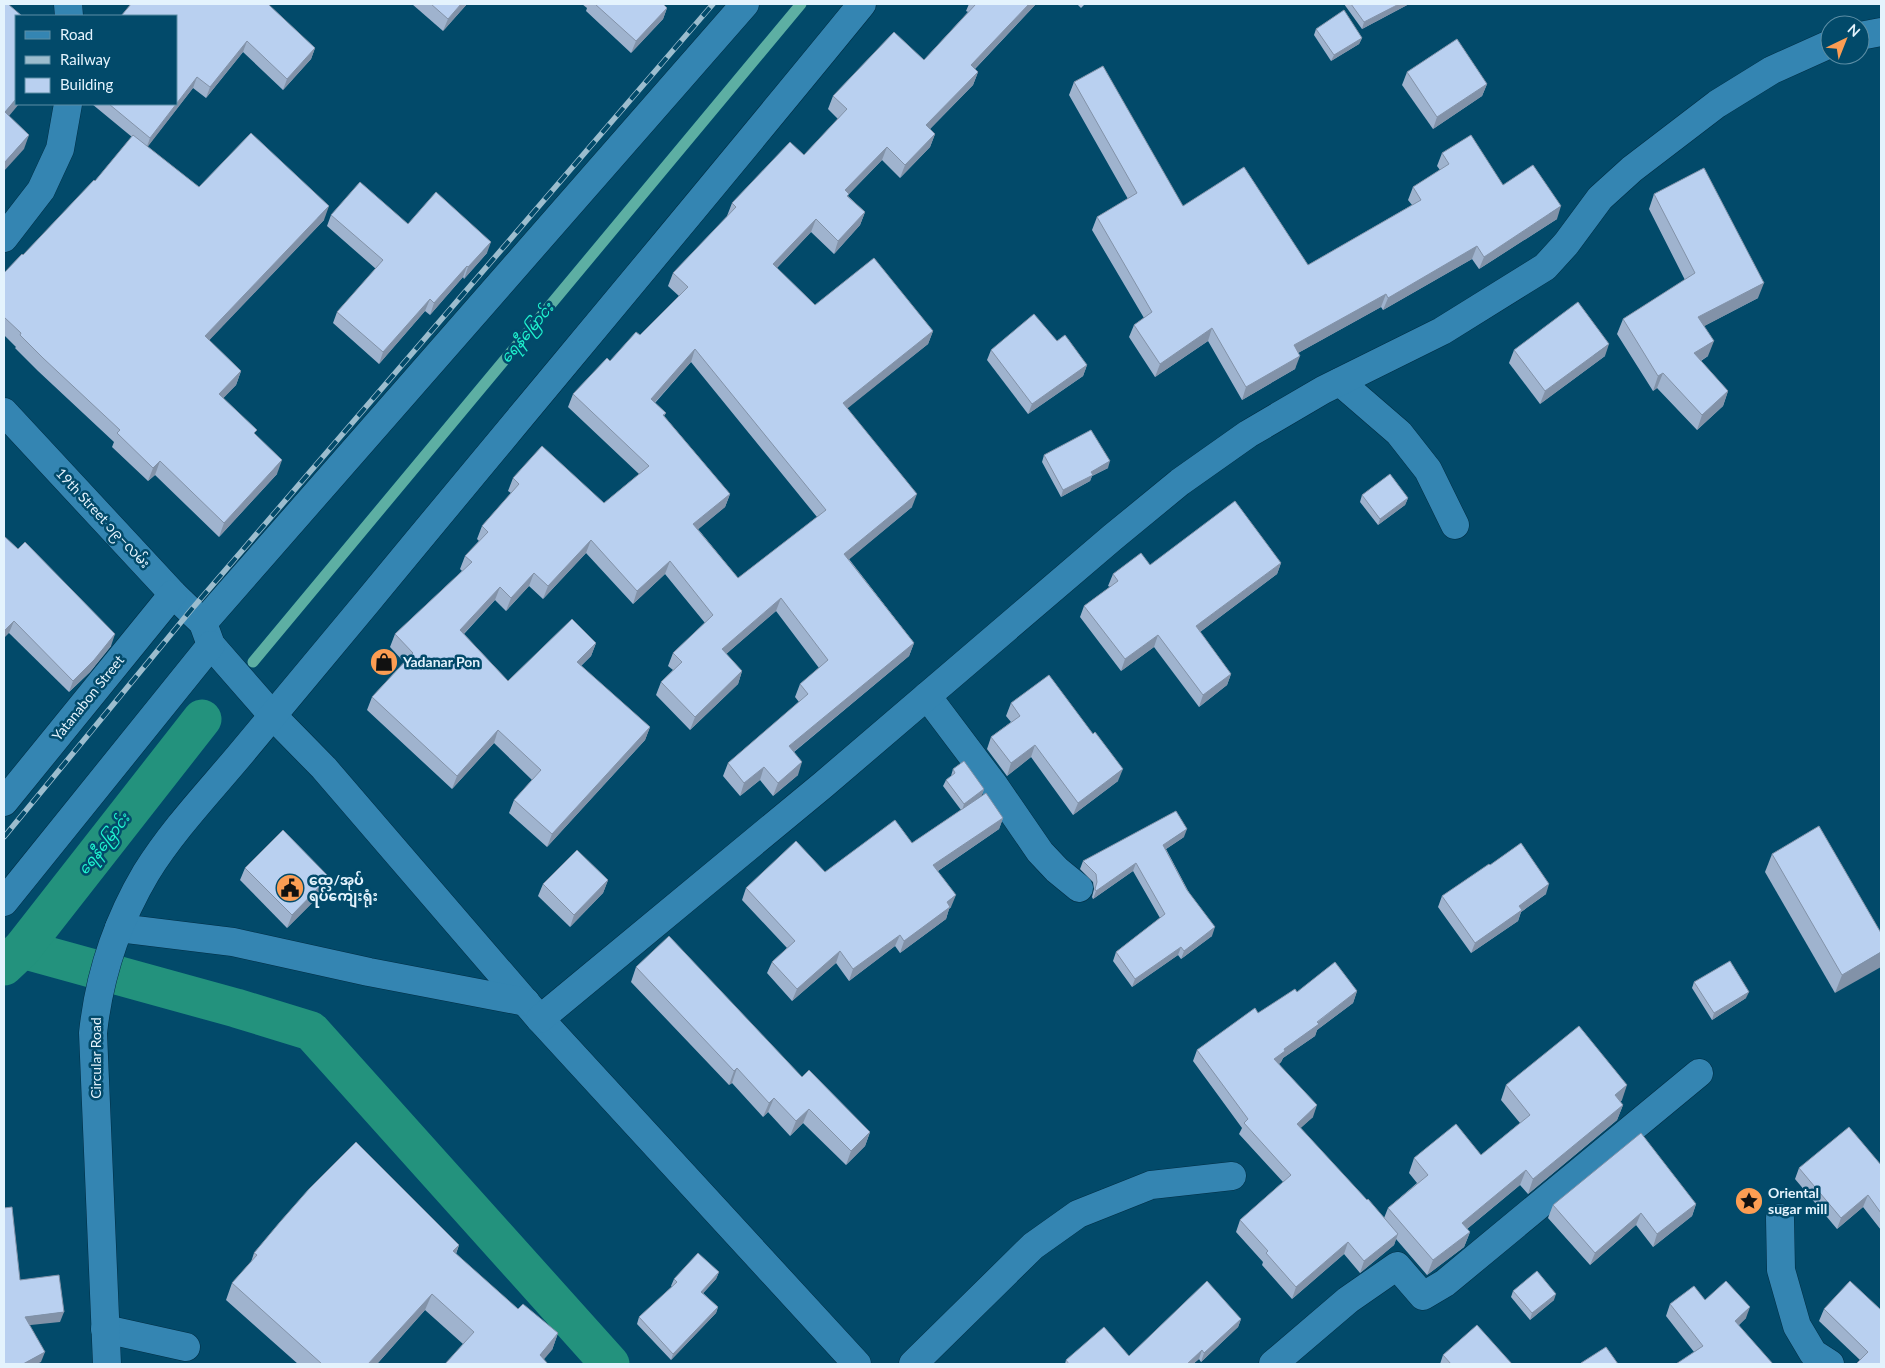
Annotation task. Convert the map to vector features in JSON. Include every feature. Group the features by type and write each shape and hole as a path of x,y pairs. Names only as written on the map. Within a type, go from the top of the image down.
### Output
{"street":[{"path":"4,902 207,634 745,4"},
{"name":"Circular Road","path":"107,1364 93,1033 96,1005 115,938 145,876 163,848 862,4"},
{"path":"115,938 233,942 533,1011 823,785 1180,482 1248,434 1340,382 1442,331 1545,267 1566,244 1600,198 1632,169 1717,104 1772,70 1820,48"},
{"path":"4,238 41,190 60,149 68,105"},
{"path":"1340,382 1399,433 1428,470 1456,525"},
{"name":"19th Street ၁၉−လမ်း","path":"4,412 173,594 273,716 324,768 533,1011 857,1364"},
{"name":"Yatanabon Street","path":"4,802 173,594"},
{"path":"927,696 994,785 1040,852 1057,870 1079,888"},
{"path":"1274,1364 1348,1300 1396,1266 1424,1296 1445,1283 1699,1073"},
{"path":"913,1364 1033,1246 1078,1214 1151,1185 1232,1176"},
{"path":"1780,1218 1781,1270 1797,1326 1813,1353 1830,1364"},
{"path":"105,1329 186,1347"}],"building":[{"path":"4,4 8,4 21,15 15,15 15,100 5,112 29,135 4,163"},
{"path":"131,4 268,4 315,48 287,79 247,41 210,87 197,77 178,102 178,15 122,15"},
{"path":"431,4 461,4 448,19"},
{"path":"595,4 663,4 667,8 636,41"},
{"path":"976,4 1029,4 971,65 978,72 926,125 935,134 905,165 887,147 845,190 849,194 847,196 865,212 838,241 816,219 773,264 815,305 874,258 933,331 843,403 917,494 844,554 914,643 789,746 802,762 778,783 764,767 744,783 728,763 808,694 800,684 828,660 781,598 722,649 742,671 695,717 661,682 682,662 673,653 713,615 670,561 637,591 591,540 548,586 534,573 511,598 500,587 460,630 508,681 572,619 596,643 577,662 650,727 552,834 514,800 541,770 498,730 457,776 372,697 413,653 395,634 472,562 465,556 488,532 482,526 519,484 513,478 542,446 604,503 649,466 573,394 607,358 610,361 636,332 640,335 688,287 673,273 736,207 732,203 790,142 804,155 847,109 833,96 894,32 924,60","holes":["695,349 826,510 738,578 693,524 730,494 663,415 666,413 651,399"]},
{"path":"1351,4 1399,4 1364,22"},
{"path":"1344,10 1362,38 1334,55 1316,29"},
{"path":"1457,39 1487,84 1437,117 1407,72"},
{"path":"1103,66 1183,206 1244,167 1308,265 1421,200 1413,187 1449,164 1442,153 1471,135 1503,185 1533,165 1561,206 1484,257 1477,246 1388,298 1386,294 1294,345 1300,356 1246,387 1212,328 1160,364 1134,325 1152,312 1097,217 1137,193 1074,82"},
{"path":"110,105 175,105 150,138"},
{"path":"251,133 329,206 205,336 241,371 219,394 257,430 254,433 282,460 224,523 160,461 153,468 117,433 120,430 43,358 4,317 4,273 95,181 133,135 199,187"},
{"path":"1704,168 1764,283 1698,317 1714,341 1694,353 1728,391 1702,415 1663,373 1658,376 1623,319 1695,273 1654,194"},
{"path":"360,182 408,224 436,192 491,242 434,303 430,299 383,352 337,312 383,260 331,215"},
{"path":"1578,302 1609,344 1545,391 1514,350"},
{"path":"1034,314 1057,341 1065,335 1087,365 1032,404 991,350"},
{"path":"1091,430 1110,461 1091,472 1093,475 1063,490 1044,455"},
{"path":"1390,474 1408,498 1380,519 1362,495"},
{"path":"1235,501 1281,563 1196,626 1231,674 1203,695 1158,635 1125,659 1084,606 1118,581 1113,574 1141,553 1150,565"},
{"path":"4,536 18,549 25,542 115,634 94,660 73,681 14,621 4,631"},
{"path":"1049,675 1093,734 1095,732 1123,769 1078,803 1035,745 1011,763 991,737 1020,716 1011,703"},
{"path":"964,761 984,789 964,804 946,780 955,773 953,769"},
{"path":"986,793 1003,818 933,865 956,895 947,902 950,907 904,941 900,935 853,969 840,951 797,989 772,962 795,941 746,888 796,841 825,872 895,820 912,843"},
{"path":"1176,811 1187,829 1163,845 1187,890 1215,927 1184,951 1181,947 1135,979 1116,952 1165,914 1136,863 1096,891 1096,874 1083,861"},
{"path":"1819,826 1881,933 1881,952 1842,975 1772,854"},
{"path":"283,830 329,877 292,915 245,868"},
{"path":"1521,843 1549,884 1519,906 1522,910 1475,943 1442,896"},
{"path":"577,850 608,880 574,915 543,884"},
{"path":"669,936 802,1077 809,1070 870,1132 851,1151 809,1109 796,1121 774,1098 769,1103 737,1068 734,1071 636,967"},
{"path":"1730,961 1749,992 1714,1013 1694,982"},
{"path":"1335,962 1357,991 1274,1059 1317,1105 1297,1124 1368,1199 1398,1234 1364,1261 1348,1242 1296,1287 1266,1253 1268,1251 1240,1220 1291,1175 1244,1123 1248,1119 1197,1050 1255,1008 1258,1013 1295,989 1297,992"},
{"path":"1579,1026 1627,1085 1615,1095 1623,1105 1533,1179 1526,1170 1462,1223 1470,1232 1433,1260 1388,1208 1428,1175 1414,1158 1456,1124 1481,1155 1530,1115 1506,1085"},
{"path":"1849,1127 1881,1165 1881,1213 1868,1195 1841,1218 1799,1168"},
{"path":"1641,1133 1696,1204 1657,1234 1641,1213 1595,1253 1553,1205"},
{"path":"356,1142 459,1245 453,1251 518,1309 523,1304 558,1333 540,1355 548,1364 445,1364 474,1332 432,1294 368,1364 322,1364 232,1283 257,1255 254,1253 309,1189"},
{"path":"12,1207 20,1280 59,1275 64,1312 25,1317 45,1352 23,1364 4,1364 4,1208"},
{"path":"698,1253 719,1272 701,1292 718,1307 673,1354 639,1317 677,1282 674,1279"},
{"path":"1537,1271 1556,1294 1532,1313 1513,1291"},
{"path":"1207,1281 1241,1319 1204,1353 1202,1350 1187,1364 1069,1364 1066,1360 1104,1327 1129,1356"},
{"path":"1726,1281 1750,1307 1735,1321 1773,1364 1676,1364 1703,1346 1670,1304 1694,1286 1705,1300"},
{"path":"1850,1281 1881,1310 1881,1364 1856,1364 1868,1352 1824,1309"},
{"path":"1477,1325 1512,1364 1451,1364 1443,1355"},
{"path":"1606,1347 1618,1364 1581,1363"}],"waterway":[{"name":"ရေနီမြောင်း","path":"253,662 801,4"},
{"name":"ရေနီမြောင်း","path":"4,966 22,949 202,719"},
{"path":"22,949 236,1008 311,1031 610,1364"}],"railway":[{"path":"4,837 191,610 713,4"}],"place":[{"name":"Yadanar Pon","path":"384,662"},
{"name":"ထွေ/အုပ် ရပ်ကျေးရုံး","path":"290,888"},
{"name":"Oriental sugar mill","path":"1749,1201"}]}
